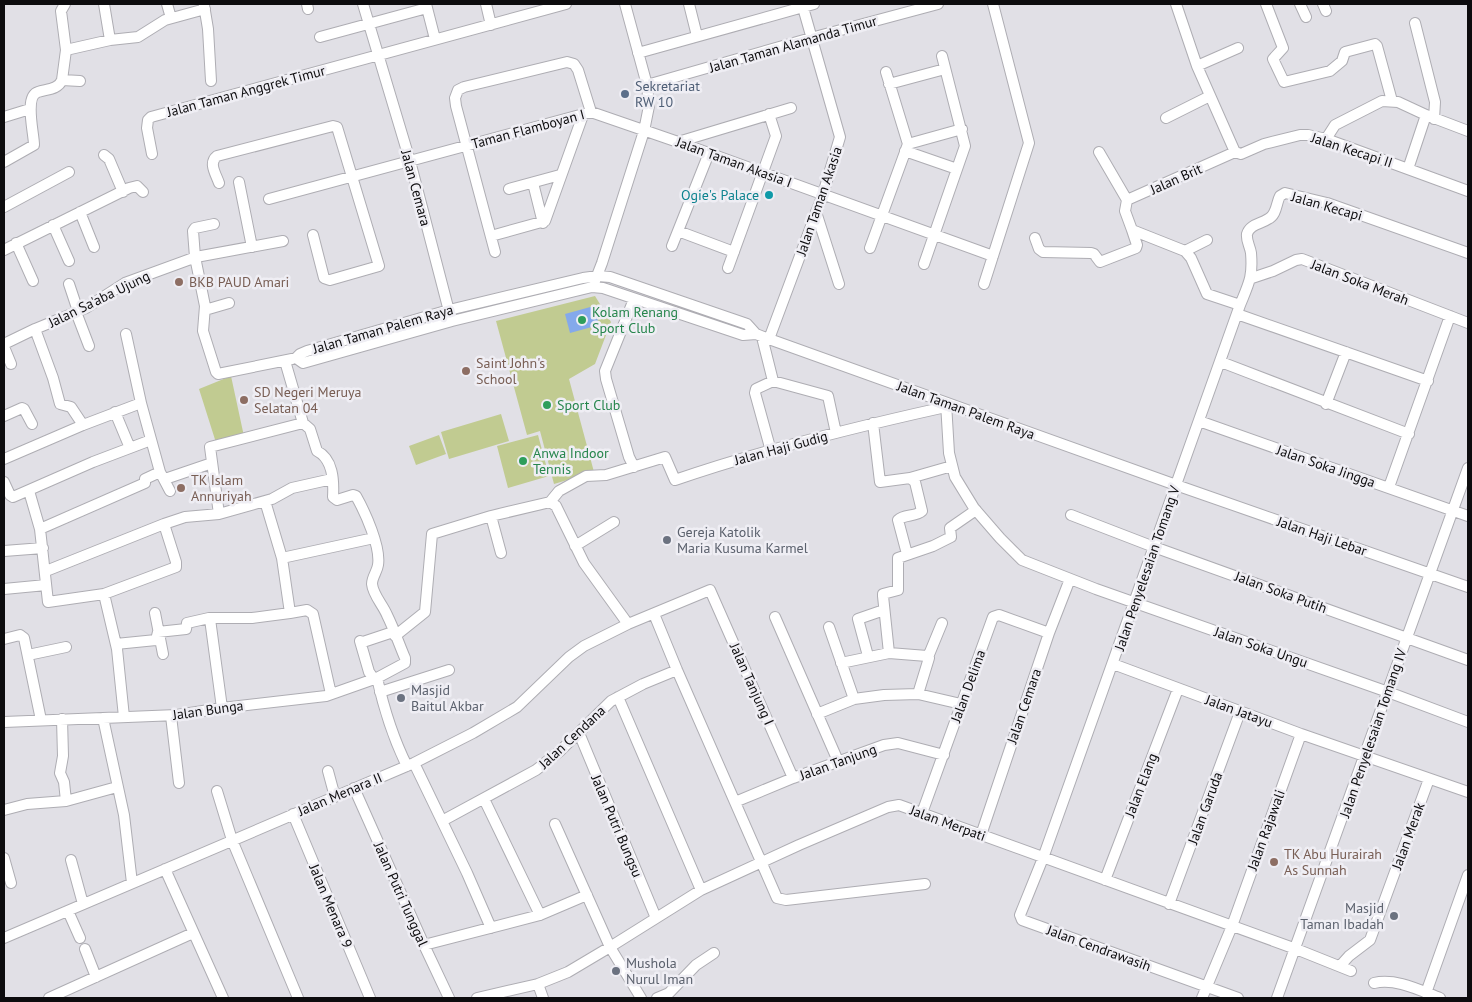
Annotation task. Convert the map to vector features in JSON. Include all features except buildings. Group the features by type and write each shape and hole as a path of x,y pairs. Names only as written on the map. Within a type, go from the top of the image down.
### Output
{"street":[{"path":"4,162 34,145 30,110 33,94 57,87 62,80 66,50 61,8 65,4"},
{"path":"104,4 110,40"},
{"path":"167,4 171,18"},
{"name":"Jalan Cemara","path":"363,4 410,161 452,321"},
{"path":"486,4 491,25"},
{"path":"379,55 566,4"},
{"path":"592,287 598,276 644,131 649,106 647,85 625,4"},
{"path":"689,4 697,36"},
{"path":"638,53 803,5 814,4"},
{"name":"Jalan Taman Alamanda Timur","path":"647,85 938,4"},
{"path":"984,284 1029,148 992,4"},
{"path":"1176,4 1197,66 1235,152"},
{"path":"1300,4 1306,17"},
{"name":"Jalan Taman Akasia","path":"762,337 816,212 840,137 803,5"},
{"path":"66,50 110,40 138,37 165,20 204,6 208,29 211,81"},
{"path":"320,37 426,6 435,39"},
{"path":"1267,6 1283,48 1273,59 1284,82 1330,71 1342,61 1345,52 1372,44 1377,46 1392,101"},
{"path":"1408,169 1435,102 1415,23"},
{"path":"1197,66 1238,48"},
{"name":"Jalan Taman Anggrek Timur","path":"152,154 147,128 148,120 151,117 379,55"},
{"path":"924,264 965,146 942,56"},
{"path":"492,236 546,221 560,175 587,114 578,70 574,64 567,62 458,90 455,98 495,252"},
{"path":"890,84 945,68"},
{"path":"870,248 906,147 886,72"},
{"path":"62,80 80,81"},
{"path":"1166,118 1210,96"},
{"path":"1326,139 1334,125 1382,101 1392,101 1468,131"},
{"path":"678,142 791,108"},
{"path":"4,117 30,110"},
{"name":"Taman Flamboyan I","path":"269,199 587,114 644,131"},
{"path":"728,268 776,136 769,114"},
{"path":"219,183 212,163 218,156 333,126 339,129 379,266 327,280 324,278 313,235"},
{"path":"906,147 962,129"},
{"name":"Jalan Taman Akasia I","path":"644,131 763,172 993,256"},
{"name":"Jalan Kecapi II","path":"1235,152 1241,154 1264,144 1300,135 1308,135 1326,139 1468,191"},
{"path":"906,147 957,168"},
{"path":"1035,238 1039,249 1044,252 1090,253 1100,262 1136,248 1138,245 1126,211 1127,200 1098,152"},
{"name":"Jalan Brit","path":"1127,200 1235,152"},
{"path":"672,246 709,153"},
{"path":"104,155 109,159 123,192"},
{"path":"4,207 69,172"},
{"path":"509,189 560,175"},
{"path":"239,182 252,247"},
{"path":"533,183 543,223"},
{"path":"4,250 134,186 143,192"},
{"name":"Jalan Kecapi","path":"1252,278 1251,250 1247,239 1247,232 1275,214 1280,196 1285,194 1327,203 1468,254"},
{"path":"80,212 94,247"},
{"path":"816,212 839,284"},
{"path":"214,224 198,226 192,231 205,310 203,331 216,372 218,374 296,358"},
{"path":"53,225 69,261"},
{"path":"1132,230 1185,251 1191,258 1207,294 1239,310 1346,352 1428,381"},
{"path":"678,232 734,252"},
{"path":"1185,251 1208,240"},
{"name":"Jalan Sa'aba Ujung","path":"4,346 35,329 86,308 124,283 195,257 284,241"},
{"path":"16,244 33,281"},
{"name":"Jalan Soka Merah","path":"1252,278 1302,259 1468,322"},
{"name":"Jalan Taman Palem Raya","path":"692,312 610,277 598,276 449,310 307,351 296,358 303,363 452,321 592,287 603,288 634,298 692,312 747,324 762,337 946,406 1176,485"},
{"name":"Jalan Penyelesaian Tomang V","path":"1043,858 1198,421 1252,278"},
{"path":"69,284 88,346"},
{"path":"491,928 442,821 410,765 396,745 376,679 369,672 362,641 394,634 425,612 432,534 491,516 550,502 559,491 586,476 606,475 634,467 605,371 634,298"},
{"path":"205,310 229,303"},
{"path":"1389,488 1450,316"},
{"path":"35,329 53,378 60,404 70,407 83,425"},
{"path":"126,334 151,440 162,475 170,491"},
{"path":"762,337 773,381"},
{"path":"4,346 11,364"},
{"path":"1326,404 1346,352"},
{"path":"285,361 303,423 310,429 317,451 324,454 327,459 332,479 333,497 335,499 356,496 370,523 378,566 372,582 394,634"},
{"path":"1221,362 1326,404 1409,434"},
{"path":"771,451 755,393 756,389 773,381 828,396 836,433"},
{"path":"4,460 83,425 141,403"},
{"path":"889,653 883,594 898,590 898,558 933,546 951,537 950,528 976,510 962,490 952,466 947,437 946,406"},
{"name":"Jalan Haji Gudig","path":"634,467 665,457 675,480 720,464 873,423 946,406"},
{"path":"4,416 21,408 24,409 32,424"},
{"path":"115,412 130,448"},
{"name":"Jalan Soka Jingga","path":"1198,421 1468,516"},
{"path":"219,514 210,447 303,423"},
{"path":"873,423 880,482 910,478 952,466"},
{"path":"4,482 12,497 93,462 151,440"},
{"path":"40,529 145,483 145,479 212,463"},
{"name":"Jalan Penyelesaian Tomang IV","path":"1277,998 1366,756 1468,468"},
{"path":"908,554 898,520 901,517 922,511 915,482 910,478"},
{"path":"46,571 185,517 219,514 265,502 292,488 332,479"},
{"name":"Jalan Haji Lebar","path":"1176,485 1468,587"},
{"path":"29,490 40,529 48,602 104,594 176,567 164,524"},
{"path":"265,502 282,558 290,613"},
{"path":"550,502 556,506 584,563 628,624"},
{"name":"Jalan Soka Ungu","path":"976,510 1022,560 1468,722"},
{"name":"Jalan Soka Putih","path":"1071,515 1154,547 1468,660"},
{"path":"491,516 501,553"},
{"path":"575,546 614,522"},
{"path":"282,558 374,538"},
{"path":"4,551 43,548"},
{"name":"Jalan Cemara","path":"981,835 1049,633 1070,579"},
{"path":"4,589 46,585"},
{"name":"Jalan Menara II","path":"4,938 410,765 473,733 517,707 569,657 584,646 628,624 710,590"},
{"name":"Jalan Tanjung I","path":"710,590 793,778"},
{"path":"104,594 116,644 124,717"},
{"path":"158,632 186,629 187,623 209,618 259,618 307,610 312,614 331,694"},
{"path":"868,656 858,619 884,610"},
{"path":"155,614 163,654"},
{"path":"654,614 774,895 782,900 925,884"},
{"name":"Jalan Delima","path":"922,813 993,617 999,615 1049,633"},
{"path":"775,617 838,761"},
{"path":"210,619 222,708"},
{"path":"918,694 928,657 942,623"},
{"path":"829,627 854,699"},
{"path":"116,644 156,640 158,632"},
{"name":"Jalan Bunga","path":"4,722 171,716 331,694 376,679 405,663 405,658 394,634"},
{"path":"4,639 20,635 24,638 41,720"},
{"path":"28,655 66,647"},
{"path":"841,663 889,653 928,657"},
{"name":"Jalan Jatayu","path":"1113,664 1301,734 1468,792"},
{"path":"380,692 449,670"},
{"name":"Jalan Cendana","path":"442,821 536,770 579,733 605,706 618,697 677,670"},
{"name":"Jalan Elang","path":"1104,880 1178,689"},
{"path":"818,714 854,699 884,695 918,694 961,704"},
{"path":"618,697 701,890"},
{"name":"Jalan Garuda","path":"1169,904 1240,712"},
{"path":"171,716 179,782"},
{"path":"104,718 128,840 128,859 132,883"},
{"path":"62,720 63,756 60,773 64,782 66,801"},
{"name":"Jalan Putri Bungsu","path":"579,733 656,918"},
{"name":"Jalan Rajawali","path":"1202,998 1232,926 1301,734"},
{"name":"Jalan Tanjung","path":"735,802 838,761 893,743 944,755"},
{"path":"328,771 335,797"},
{"name":"Jalan Merak","path":"1340,966 1349,956 1370,940 1430,779"},
{"path":"4,810 27,804 66,801 117,787"},
{"name":"Jalan Putri Tunggal","path":"354,788 449,998"},
{"path":"217,791 232,840 298,998"},
{"path":"484,799 540,915"},
{"name":"Jalan Merpati","path":"477,998 538,984 568,972 701,890 888,807 899,805 1296,949 1351,971"},
{"name":"Jalan Menara 9","path":"293,814 370,998"},
{"path":"555,824 610,947 640,998"},
{"path":"4,858 11,883"},
{"name":"Jalan Cendrawasih","path":"1043,858 1020,916 1022,920 1238,998"},
{"path":"71,860 83,904"},
{"path":"164,869 220,997"},
{"path":"1426,993 1468,875"},
{"path":"424,945 540,915 586,894"},
{"path":"68,911 80,938"},
{"path":"49,998 193,933"},
{"path":"85,949 96,977"},
{"path":"657,998 669,993 696,965 714,953"},
{"path":"1374,983 1398,983 1440,998"},
{"path":"538,984 543,998"}],"green space":[{"name":"Sport Club","path":"595,296 611,322 595,364 569,379 594,472 554,484 540,431 527,435 496,321"},
{"path":"231,376 245,441 218,449 199,389"},
{"path":"501,414 509,441 449,459 441,432"},
{"path":"439,435 446,454 416,465 409,446"},
{"name":"Anwa Indoor Tennis","path":"538,435 549,476 508,488 497,446"}],"water":[{"name":"Kolam Renang Sport Club","path":"594,306 599,325 570,333 565,314"}],"place":[{"name":"Sekretariat RW 10","path":"625,94"},
{"name":"Ogie's Palace","path":"769,195"},
{"name":"BKB PAUD Amari","path":"179,282"},
{"name":"Kolam Renang Sport Club","path":"582,320"},
{"name":"Saint John's School","path":"466,371"},
{"name":"SD Negeri Meruya Selatan 04","path":"244,400"},
{"name":"Sport Club","path":"547,405"},
{"name":"Anwa Indoor Tennis","path":"523,461"},
{"name":"TK Islam Annuriyah","path":"181,488"},
{"name":"Gereja Katolik Maria Kusuma Karmel","path":"667,540"},
{"name":"Masjid Baitul Akbar","path":"401,698"},
{"name":"TK Abu Hurairah As Sunnah","path":"1274,862"},
{"name":"Masjid Taman Ibadah","path":"1394,916"},
{"name":"Mushola Nurul Iman","path":"616,971"}]}
